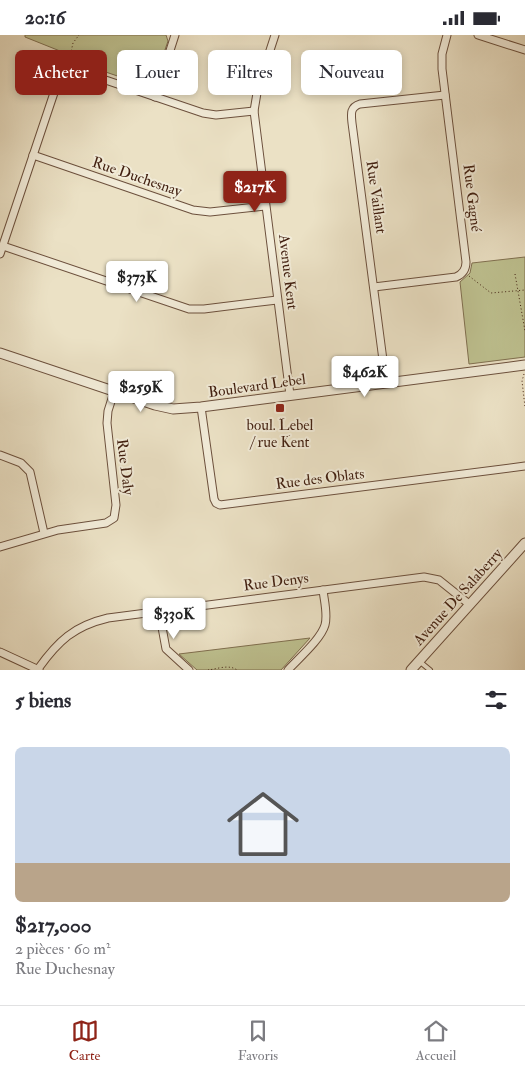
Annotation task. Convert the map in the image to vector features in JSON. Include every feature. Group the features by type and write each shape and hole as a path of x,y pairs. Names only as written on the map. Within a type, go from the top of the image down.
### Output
{"street":[{"path":"155,97 175,35"},
{"name":"Avenue Kent","path":"275,35 258,87 254,111 290,395"},
{"name":"Rue Gagné","path":"374,287 456,277 461,275 466,268 441,59 447,35"},
{"path":"478,35 525,51"},
{"path":"0,254 60,78 67,70 76,70 209,114 224,115 254,111"},
{"name":"Rue Vaillant","path":"386,383 352,111 354,106 360,104 445,95"},
{"name":"Rue Duchesnay","path":"33,155 193,210 214,211 265,206"},
{"path":"3,247 190,309 277,300"},
{"name":"Boulevard Lebel","path":"0,353 167,408 201,407 525,365"},
{"name":"Rue Daly","path":"0,547 44,533 106,523 112,520 115,515 116,505 107,427 108,411 114,392"},
{"name":"Rue des Oblats","path":"201,407 214,499 220,505 525,466"},
{"path":"0,455 21,463 30,472 44,533"},
{"name":"Avenue De Salaberry","path":"411,670 525,543"},
{"name":"Rue Denys","path":"39,670 58,644 81,626 108,618 432,577 443,583 469,604"},
{"path":"288,670 324,628 326,618 323,590"},
{"path":"159,611 166,649 189,670"},
{"path":"0,652 39,670"}],"lane":[{"path":"419,661 430,670"}],"path":[{"path":"72,50 73,43 79,35"},
{"path":"515,274 525,331"},
{"path":"468,276 491,293 525,290"},
{"path":"523,376 525,407"},
{"path":"208,670 233,667 237,670"}],"green space":[{"path":"25,35 166,35 168,41 165,50 117,50 117,76 107,72 107,50 58,50 25,37"},
{"path":"525,257 525,357 469,364 460,282 470,273 472,263"},
{"path":"310,638 281,670 197,670 179,654"}],"place":[{"name":"boul. Lebel / rue Kent","path":"280,408"}]}
